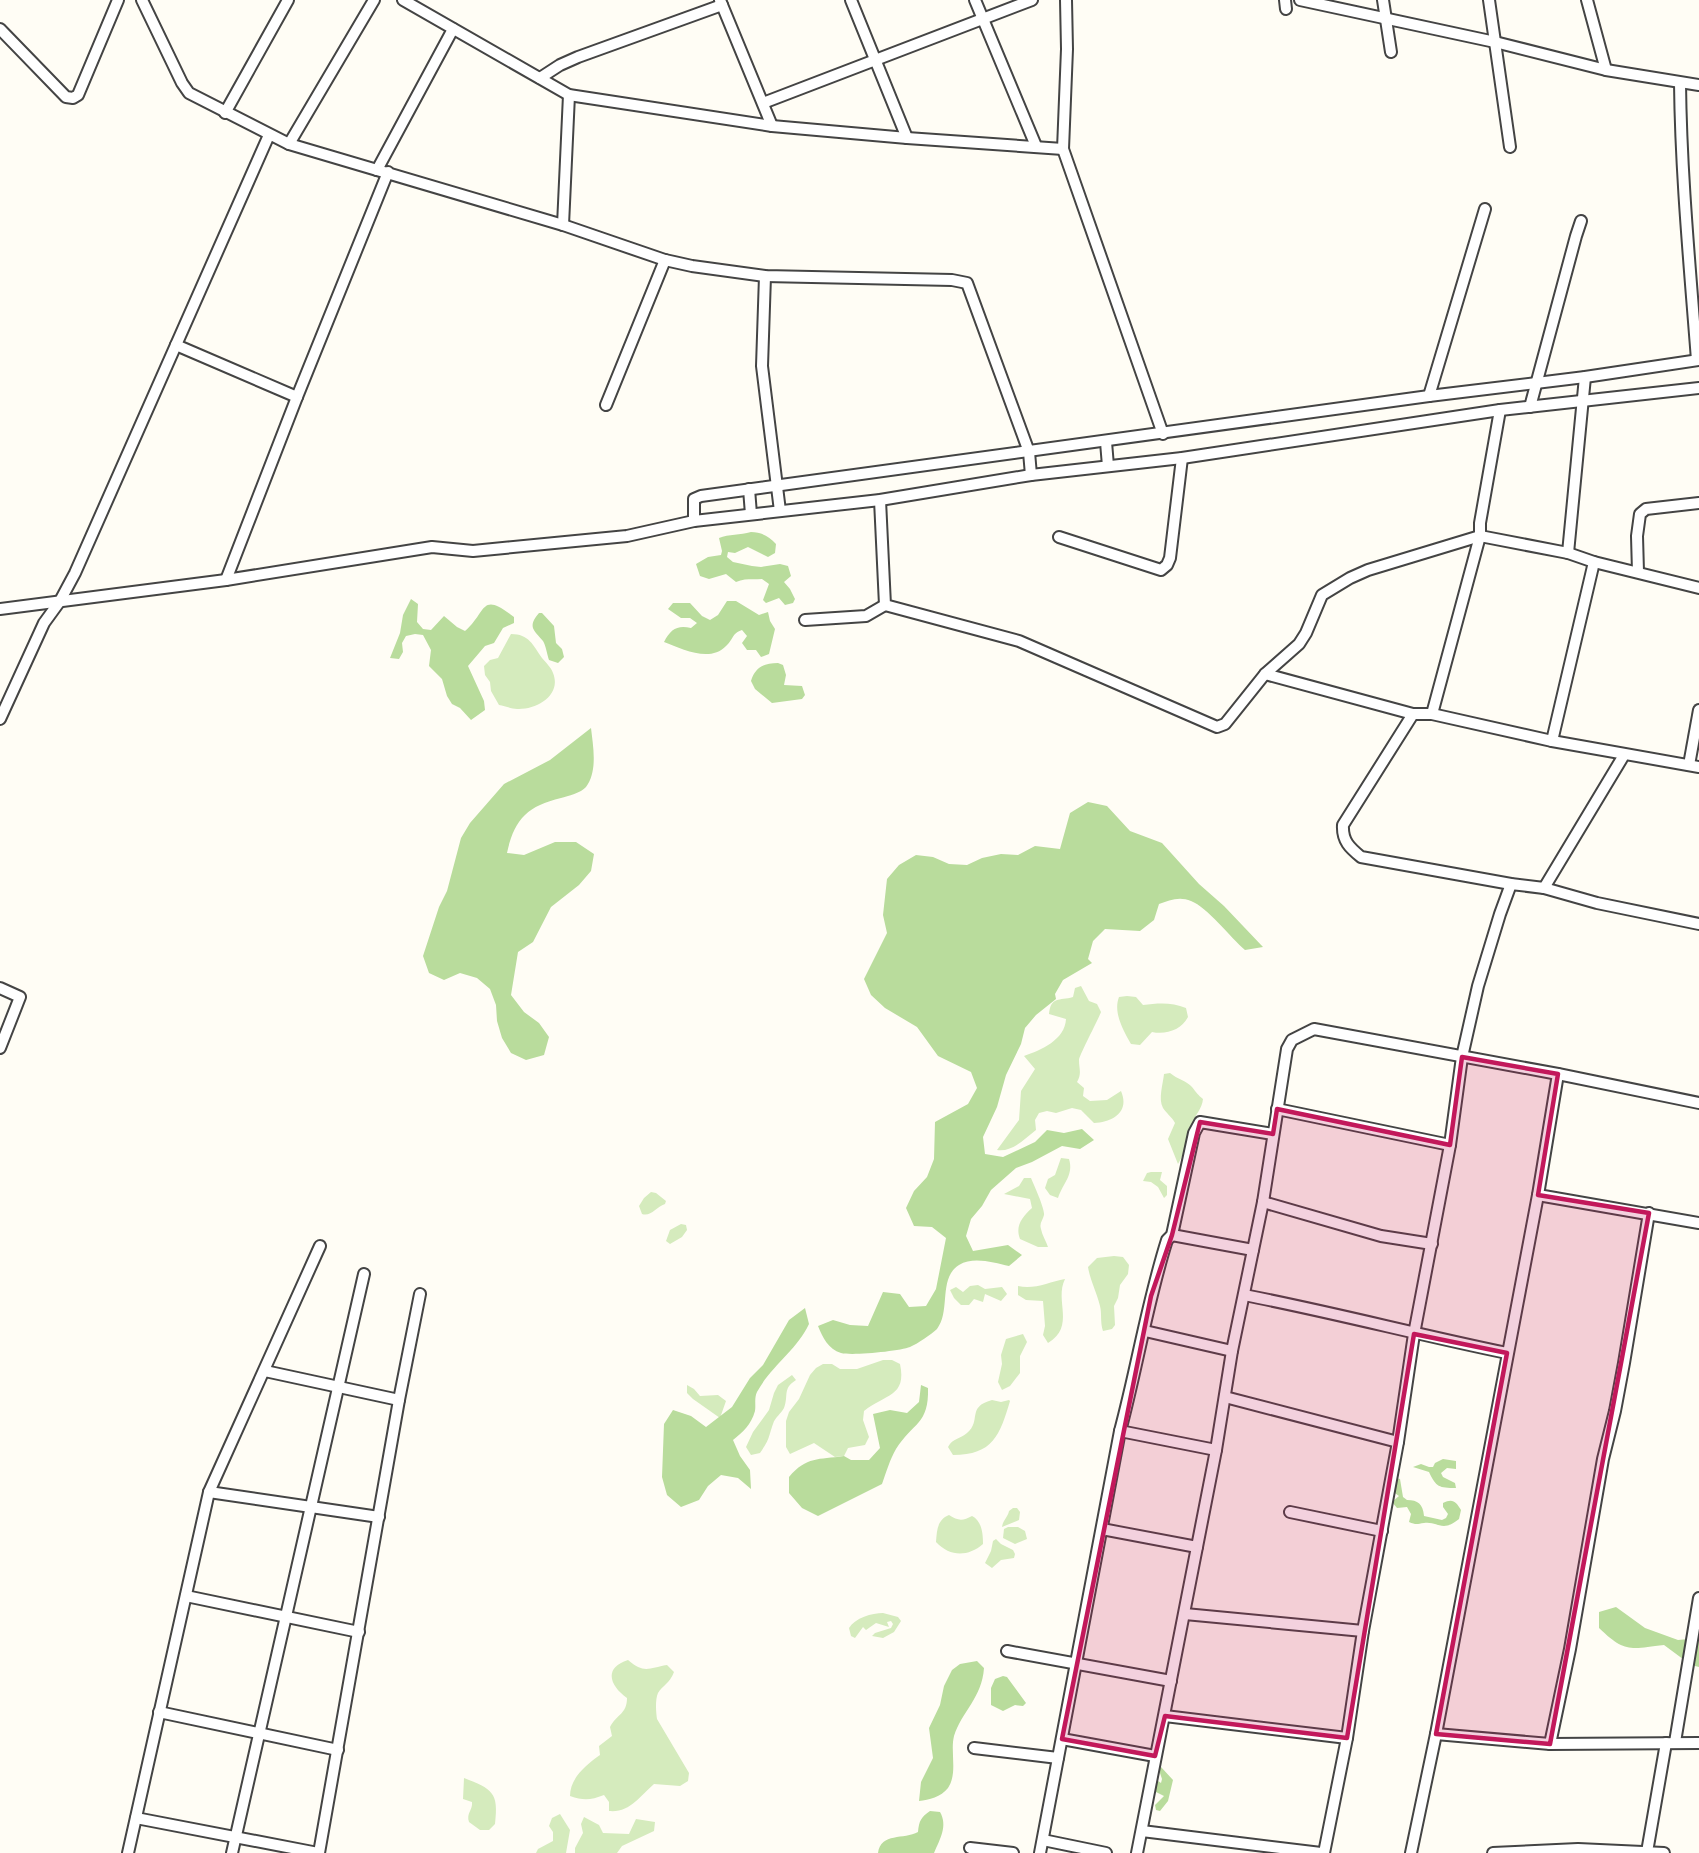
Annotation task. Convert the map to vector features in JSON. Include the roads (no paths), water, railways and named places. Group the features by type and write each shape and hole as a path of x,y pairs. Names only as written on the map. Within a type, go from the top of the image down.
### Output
{"street":[{"path":"0,29 66,97 73,98 78,94 118,0"},
{"path":"142,0 189,93 289,144 563,225 665,260 692,266 765,276 952,280 967,283 1029,452 1031,475"},
{"path":"225,113 288,0"},
{"path":"289,144 374,0"},
{"path":"851,0 908,138"},
{"path":"975,0 1036,146"},
{"path":"763,103 1032,0"},
{"path":"1065,0 1067,50 1064,149 1163,434"},
{"path":"1300,0 1495,42 1606,70 1699,85"},
{"path":"1383,0 1391,52"},
{"path":"1489,0 1510,147"},
{"path":"1587,0 1606,70"},
{"path":"408,1 569,94 772,126 1064,149"},
{"path":"540,78 578,57 721,2 772,126"},
{"path":"226,580 382,171 453,29"},
{"path":"694,521 694,500 697,497 1698,360 1682,159 1680,83"},
{"path":"563,225 569,94"},
{"path":"0,719 44,623 60,601 75,573 269,135"},
{"path":"1429,396 1485,209"},
{"path":"1530,407 1581,221"},
{"path":"606,405 665,260"},
{"path":"765,276 762,366 780,511"},
{"path":"176,345 297,397"},
{"path":"1568,553 1585,377"},
{"path":"0,609 226,580 432,547 473,551 627,536 694,521 880,500 1031,475 1182,458 1500,410 1699,388"},
{"path":"1432,714 1480,536 1480,523 1500,410"},
{"path":"1106,442 1108,466"},
{"path":"1059,537 1161,570 1167,566 1170,558 1182,458"},
{"path":"749,489 751,514"},
{"path":"880,500 885,605"},
{"path":"1638,572 1637,536 1640,514 1646,509 1699,503"},
{"path":"805,620 866,616 885,605 1019,641 1217,727 1225,724 1265,674 1299,644 1322,595 1327,591 1368,570 1480,536 1568,553 1699,588"},
{"path":"1552,741 1594,561"},
{"path":"1265,674 1413,714 1432,714 1552,741 1694,766 1699,710"},
{"path":"1413,714 1343,825 1342,835 1349,847 1361,857 1544,888 1597,903 1699,924"},
{"path":"1544,888 1624,755"},
{"path":"1142,1831 1322,1853 1347,1738 1363,1631 1398,1442 1414,1334 1450,1145 1462,1057 1478,986 1511,884"},
{"path":"0,988 20,997 0,1048"},
{"path":"1137,1853 1155,1756 1166,1716 1216,1450 1232,1351 1263,1202 1287,1049 1292,1040 1314,1029 1558,1074 1699,1103"},
{"path":"1411,1853 1436,1734 1538,1195 1558,1074"},
{"path":"1277,1109 1450,1145"},
{"path":"1040,1853 1120,1431 1151,1296 1167,1240 1172,1235 1194,1133 1200,1122 1273,1134"},
{"path":"1538,1195 1699,1223"},
{"path":"1263,1202 1382,1236 1432,1244"},
{"path":"1550,1744 1570,1649 1603,1460 1624,1363 1649,1213"},
{"path":"1172,1235 1253,1250"},
{"path":"128,1853 209,1492 320,1246"},
{"path":"232,1853 364,1274"},
{"path":"136,1818 318,1853 420,1294"},
{"path":"1244,1295 1507,1353"},
{"path":"1144,1331 1232,1351"},
{"path":"265,1371 399,1400"},
{"path":"1225,1397 1398,1442"},
{"path":"1120,1431 1216,1450"},
{"path":"209,1492 379,1517"},
{"path":"1290,1512 1382,1531"},
{"path":"1102,1529 1197,1547"},
{"path":"186,1596 359,1632"},
{"path":"1647,1852 1699,1602"},
{"path":"1185,1614 1363,1631"},
{"path":"1007,1650 1171,1681"},
{"path":"159,1713 338,1750"},
{"path":"1166,1716 1347,1738"},
{"path":"1436,1734 1550,1744 1699,1743"},
{"path":"1062,1738 1155,1756"},
{"path":"974,1748 1058,1758"},
{"path":"1043,1840 1106,1853"},
{"path":"970,1848 1012,1853"},
{"path":"1501,1853 1578,1849 1664,1853"}]}
